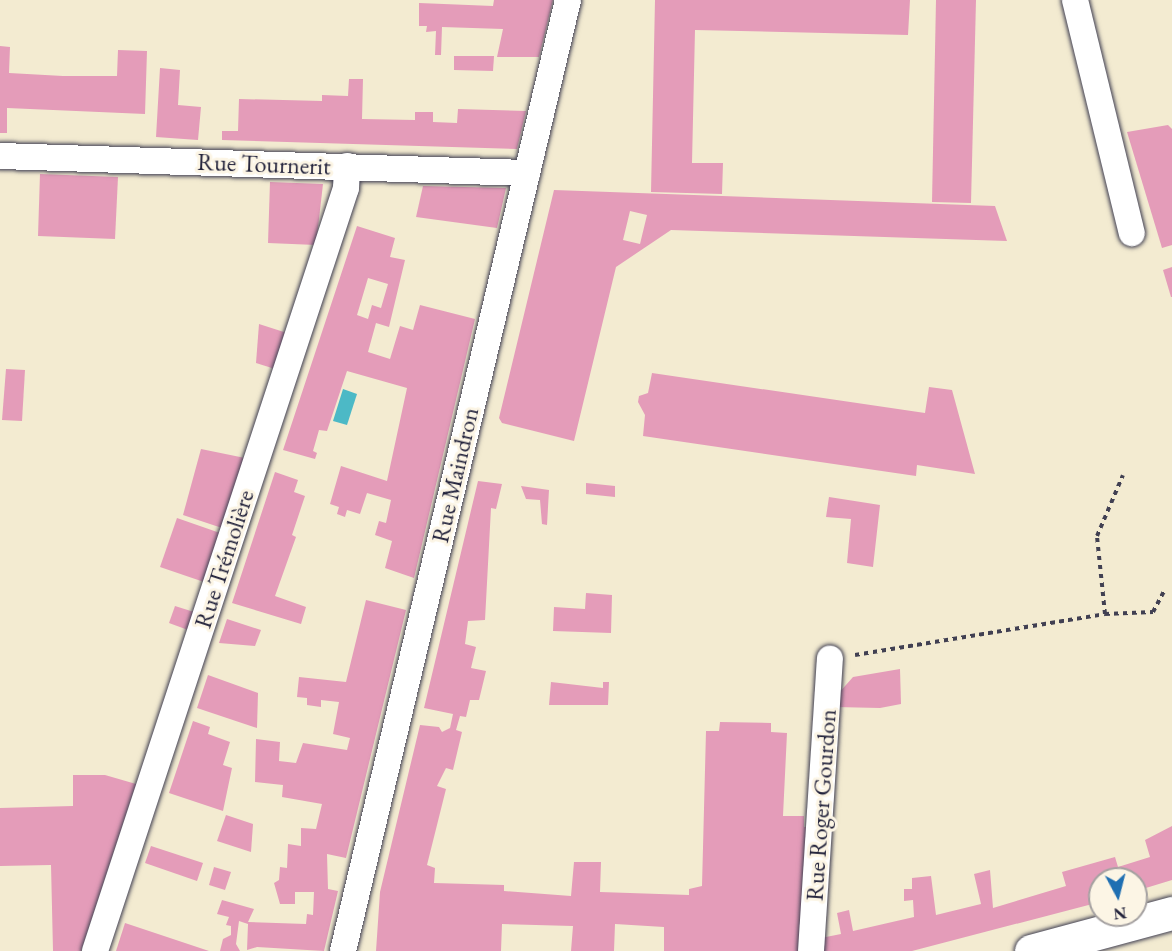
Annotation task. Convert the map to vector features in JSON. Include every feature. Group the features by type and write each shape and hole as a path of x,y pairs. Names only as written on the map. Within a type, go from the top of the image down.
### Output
{"street":[{"name":"Rue Maindron","path":"344,951 568,0"},
{"path":"1075,0 1132,232"},
{"name":"Rue Tournerit","path":"0,156 527,173"},
{"name":"Rue Trémolière","path":"95,951 346,188 347,166"},
{"name":"Rue Roger Gourdon","path":"811,951 830,659"},
{"path":"1031,951 1172,913"}],"path":[{"path":"1105,614 1097,537 1123,475"},
{"path":"830,659 1105,614 1153,612 1164,591"}],"water":[{"path":"343,389 357,394 347,425 333,421"}],"building":[{"path":"494,0 553,0 539,57 497,57 503,29 442,27 441,55 435,55 436,31 426,32 427,26 419,26 419,3 493,6"},
{"path":"655,0 910,0 908,35 695,30 692,163 723,163 722,194 651,192"},
{"path":"936,0 976,0 971,203 932,202"},
{"path":"0,46 10,47 9,73 63,76 117,76 118,50 147,51 145,114 7,108 7,133 0,133"},
{"path":"454,56 494,56 493,71 454,70"},
{"path":"160,68 180,70 178,105 201,107 198,140 156,137"},
{"path":"349,79 363,79 362,119 415,120 415,112 433,112 433,122 457,123 458,109 526,111 517,149 222,140 222,131 238,131 239,99 322,101 322,95 348,96"},
{"path":"1168,125 1172,129 1172,245 1162,248 1127,132"},
{"path":"40,174 118,177 115,239 38,236"},
{"path":"270,182 323,184 316,245 268,243"},
{"path":"423,186 506,188 497,228 416,217"},
{"path":"554,190 995,206 1007,241 671,230 616,267 574,441 502,423 499,418","holes":["630,211 647,215 640,244 623,240"]},
{"path":"357,226 395,238 390,257 405,260 389,327 376,323 368,352 390,359 400,326 413,330 420,305 475,319 414,578 385,568 392,541 375,535 379,521 386,523 391,500 367,493 360,514 347,510 345,517 337,514 339,507 330,504 341,466 387,481 407,388 347,371 327,431 319,430 313,451 317,453 315,459 283,450","holes":["368,278 388,284 381,308 372,305 368,319 357,315"]},
{"path":"1172,267 1172,297 1171,297 1163,270"},
{"path":"259,324 287,333 275,369 256,363"},
{"path":"6,369 25,370 22,421 2,420"},
{"path":"652,373 925,413 929,387 952,390 975,474 917,465 916,476 643,436 645,415 638,402 639,396 648,393"},
{"path":"201,449 245,458 222,528 183,515"},
{"path":"275,472 298,480 294,492 305,496 292,535 296,537 275,596 306,607 301,624 232,603"},
{"path":"478,481 502,484 496,509 491,508 485,620 468,621 465,644 476,647 471,668 486,671 479,700 470,700 466,717 460,716 456,730 462,732 453,770 446,768 437,786 446,789 427,865 435,868 434,883 504,885 504,891 571,896 574,862 601,862 600,892 689,895 689,889 702,886 706,731 719,731 720,722 771,723 771,732 787,733 783,816 804,816 804,827 811,827 802,951 664,951 664,927 615,924 614,951 571,951 573,926 502,924 501,951 376,951 380,892 420,725 439,727 442,732 450,728 453,714 424,708"},
{"path":"586,483 615,486 615,497 586,494"},
{"path":"521,486 549,490 547,525 542,524 540,500 526,499"},
{"path":"829,497 880,505 873,567 847,563 851,519 826,517"},
{"path":"177,518 220,533 204,582 160,567"},
{"path":"586,593 612,595 611,633 553,631 554,607 585,609"},
{"path":"366,600 406,610 346,858 327,854 328,889 338,891 324,951 257,947 247,950 248,924 239,921 236,944 240,951 220,951 223,939 231,935 231,926 226,925 229,917 217,914 222,900 254,909 248,922 306,924 307,914 313,915 314,892 295,892 295,904 280,904 274,883 279,880 280,867 287,868 288,844 301,846 301,828 316,829 322,804 282,797 283,785 255,782 256,739 280,742 279,761 296,763 303,743 347,750 350,738 333,734 339,702 321,700 321,707 307,705 307,698 297,697 299,677 346,682"},
{"path":"175,606 194,612 188,630 169,623"},
{"path":"227,619 261,630 255,646 219,643"},
{"path":"900,669 901,704 880,708 835,707 838,694 853,677"},
{"path":"208,675 258,693 257,728 197,708"},
{"path":"551,682 603,688 603,682 609,682 608,705 549,705"},
{"path":"193,721 210,727 208,734 230,742 223,765 232,768 223,811 169,793"},
{"path":"73,775 105,775 136,784 81,951 53,951 51,865 0,866 0,808 73,806"},
{"path":"226,815 253,824 251,852 217,841"},
{"path":"1172,826 1172,880 1148,887 1148,867 1118,867 1150,857 1145,840"},
{"path":"151,846 203,863 197,881 145,863"},
{"path":"1115,857 1118,867 1088,867 1088,905 912,951 823,951 821,938 841,934 837,913 849,910 853,931 914,917 913,900 904,901 904,889 912,889 912,878 931,876 936,915 981,904 974,874 990,870 993,908 1066,886 1062,872"},
{"path":"214,867 231,872 225,890 209,885"},
{"path":"125,923 209,951 116,951"}]}
